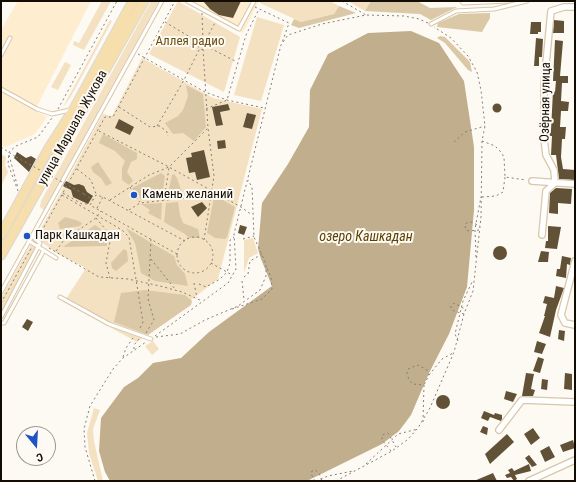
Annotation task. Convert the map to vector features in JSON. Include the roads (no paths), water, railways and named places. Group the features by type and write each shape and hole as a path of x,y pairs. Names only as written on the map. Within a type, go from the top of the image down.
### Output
{"main road":[{"name":"улица Маршала Жукова","path":"1,235 49,148 74,109 133,1"},
{"name":"улица Маршала Жукова","path":"1,255 144,1"}],"street":[{"path":"563,4 575,7"},
{"name":"Озёрная улица","path":"555,183 554,170 546,155 544,139 544,85 551,11 563,4"},
{"path":"532,181 575,184"},
{"path":"542,235 546,191 555,183"},
{"path":"575,261 561,315 565,323 575,324"},
{"path":"499,430 522,400 575,402"},
{"path":"529,481 574,464"}],"lane":[{"path":"1,292 162,1"},
{"path":"187,1 239,29 254,1"},
{"path":"462,1 462,3 509,1"},
{"path":"431,24 456,11 502,8 528,1"},
{"path":"1,55 10,38"},
{"path":"1,89 37,109 52,114 74,109"},
{"path":"1,317 40,243 32,236"},
{"path":"29,241 56,258"},
{"path":"1,323 4,323 44,250"},
{"path":"60,297 109,324 142,337 152,338"}],"water":[{"name":"озеро Кашкадан","path":"411,31 439,43 464,81 474,147 474,210 467,287 449,334 429,373 411,415 399,431 382,444 307,481 110,481 105,472 99,451 101,418 124,387 138,378 153,363 181,358 209,332 272,286 258,249 262,203 288,164 309,127 310,90 328,54 368,33"}],"place":[{"name":"Камень желаний","path":"134,195"},
{"name":"Парк Кашкадан","path":"27,236"}],"park label":[{"name":"Аллея радио","path":"190,42"}]}
